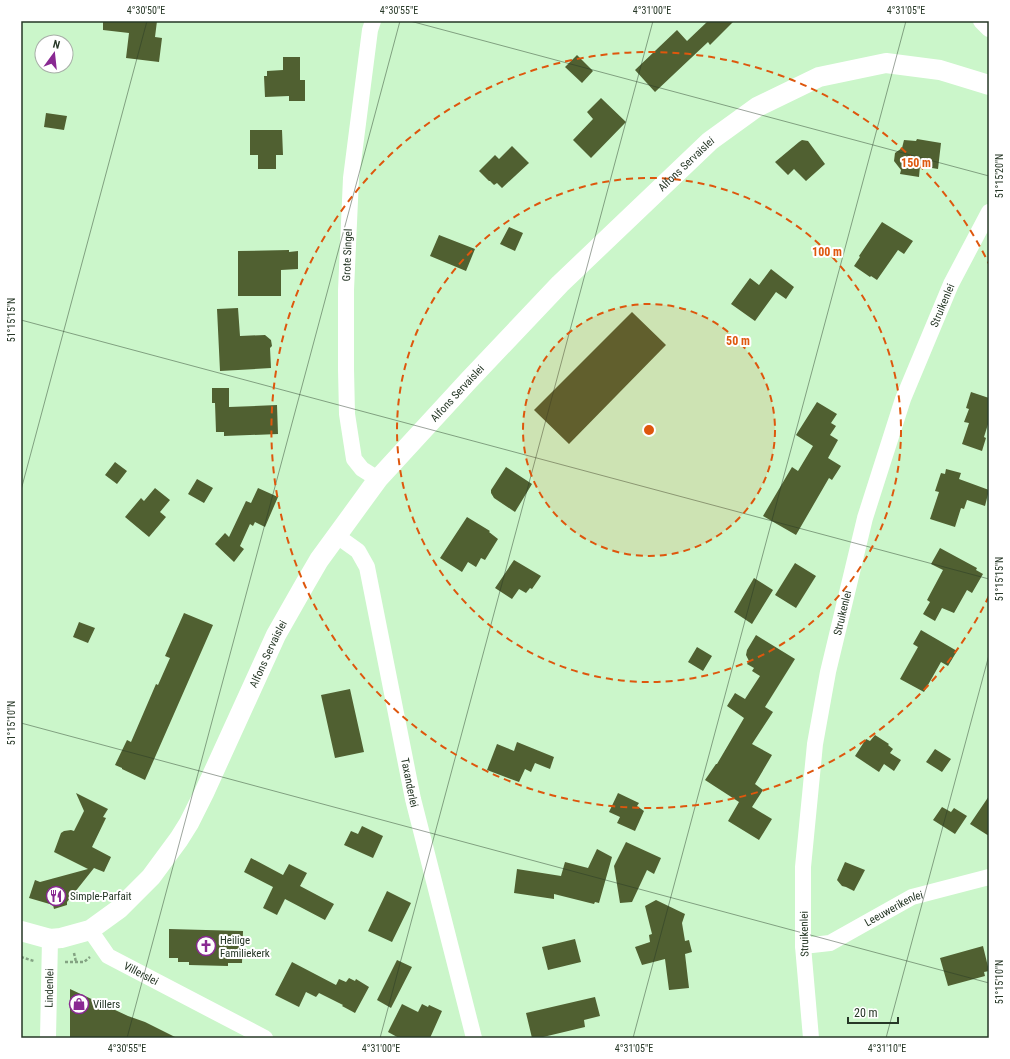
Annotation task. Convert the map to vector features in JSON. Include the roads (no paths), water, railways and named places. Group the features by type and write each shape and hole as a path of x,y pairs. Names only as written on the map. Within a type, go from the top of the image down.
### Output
{"street":[{"path":"981,21 989,29"},
{"name":"Grote Singel","path":"370,24 351,178 346,290 346,376 347,414 354,459 362,468 378,479"},
{"name":"Alfons Servaislei","path":"90,930 119,910 139,890 179,839 204,793 276,635 319,560 378,479 560,284 710,141 757,107 818,77 886,63 940,70 989,85"},
{"name":"Struikenlei","path":"812,1038 803,946 803,867 815,744 828,672 865,518 903,399 951,284 989,212"},
{"name":"Taxanderlei","path":"337,536 358,551 367,566 413,799 474,1038"},
{"name":"Leeuwerikenlei","path":"803,946 830,943 912,897 989,877"},
{"path":"21,931 50,939 61,938 90,930"},
{"name":"Villerslei","path":"90,930 108,956 265,1038"},
{"name":"Lindenlei","path":"48,1038 50,939"}],"place":[{"name":"Simple-Parfait","path":"56,896"},
{"name":"Heilige Familiekerk","path":"206,946"},
{"name":"Villers","path":"79,1004"}]}
